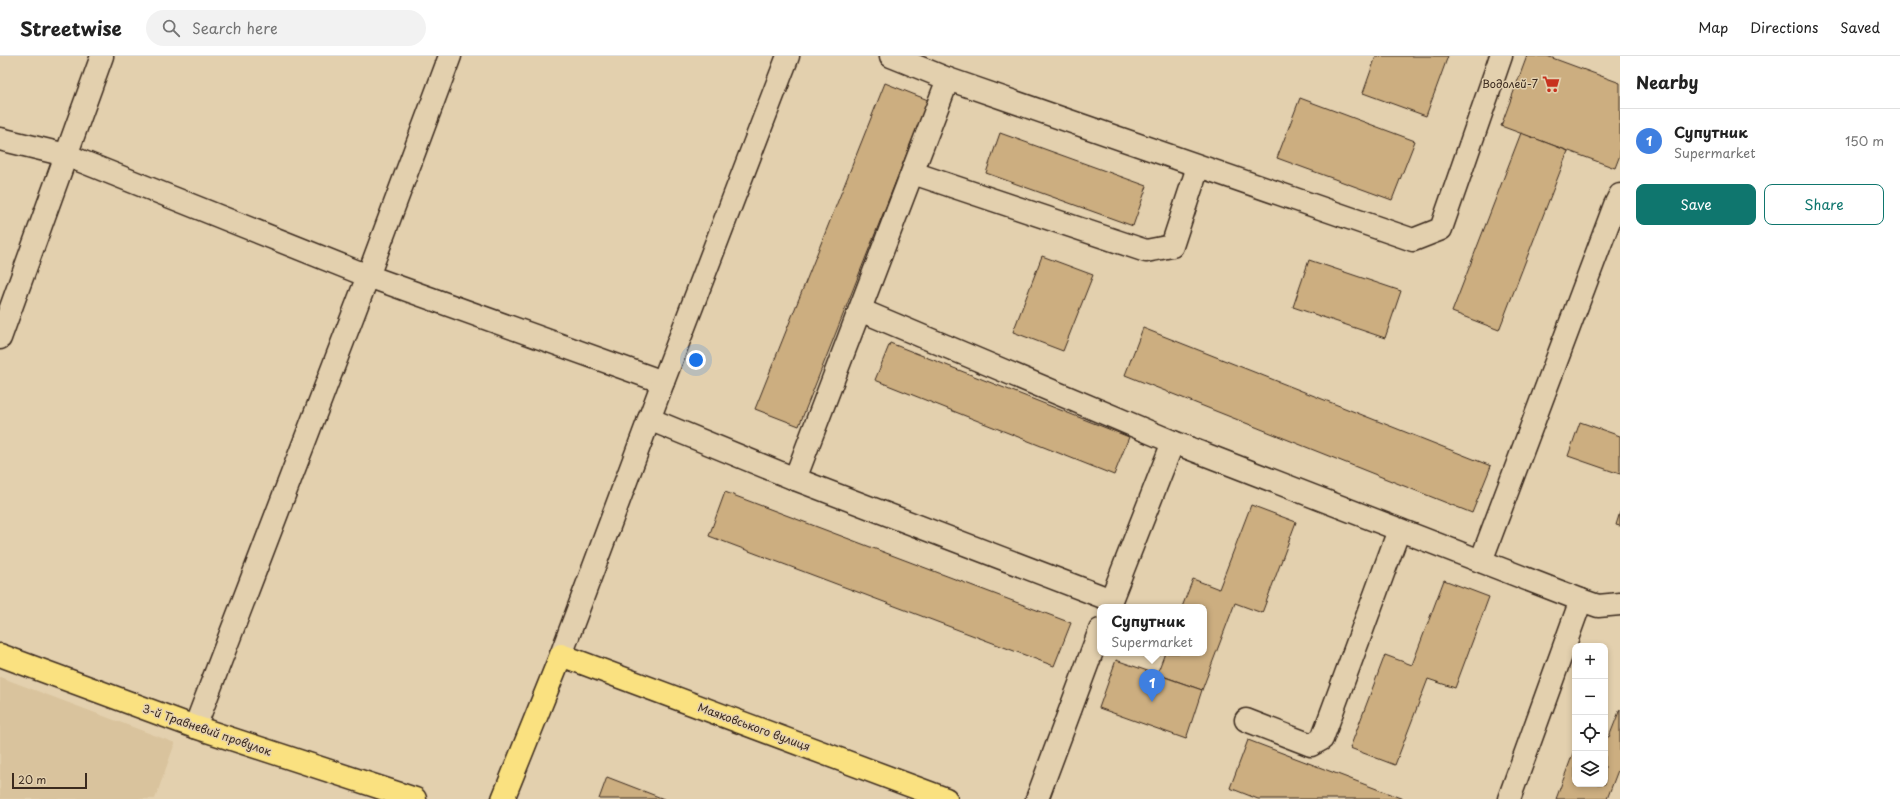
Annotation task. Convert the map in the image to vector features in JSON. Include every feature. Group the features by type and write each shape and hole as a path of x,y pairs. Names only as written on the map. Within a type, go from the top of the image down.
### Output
{"main road":[{"name":"3-й Травневий провулок","path":"0,655 195,727 415,799"},
{"path":"503,799 561,655"},
{"name":"Маяковського вулиця","path":"561,655 946,799"}],"street":[{"path":"0,338 102,56"},
{"path":"195,727 368,276 450,56"},
{"path":"561,655 663,382 788,56"},
{"path":"891,56 948,79 1198,167 1413,240 1440,229 1501,56"},
{"path":"795,478 948,79"},
{"path":"0,139 66,155 368,276 663,382"},
{"path":"913,173 1146,251 1172,246 1198,167"},
{"path":"1481,562 1620,195"},
{"path":"860,310 1173,442 1481,562 1598,606 1620,604"},
{"path":"649,419 1110,604 1173,442"},
{"path":"1246,720 1311,745 1322,739 1399,530"},
{"path":"1509,799 1581,600"},
{"path":"1037,799 1097,638"}],"shaded area":[{"path":"0,677 175,743 155,799 0,799"}],"building":[{"path":"1376,56 1448,56 1426,116 1363,93"},
{"path":"1527,56 1547,56 1620,83 1620,155 1615,168 1501,126"},
{"path":"885,83 928,100 799,426 755,409"},
{"path":"1300,98 1415,141 1392,200 1277,158"},
{"path":"1000,133 1147,186 1133,226 986,173"},
{"path":"1521,133 1568,151 1499,330 1452,312"},
{"path":"1042,256 1093,275 1063,351 1013,332"},
{"path":"1309,260 1401,291 1385,338 1293,307"},
{"path":"1143,328 1491,466 1472,513 1125,375"},
{"path":"890,343 1129,437 1114,475 875,380"},
{"path":"1580,422 1620,436 1620,474 1568,456"},
{"path":"725,492 1071,623 1054,666 709,536"},
{"path":"1251,505 1296,522 1262,613 1235,603 1202,690 1157,674 1164,656 1207,656 1207,604 1183,604 1193,579 1219,589"},
{"path":"1620,512 1620,526 1616,525"},
{"path":"1444,580 1489,597 1455,688 1428,679 1395,765 1350,748 1385,655 1412,665"},
{"path":"1116,660 1202,690 1186,739 1099,708"},
{"path":"1620,709 1620,765 1607,799 1556,799 1572,756 1572,787 1608,787 1609,737"},
{"path":"1248,740 1403,799 1258,799 1230,788"},
{"path":"607,777 664,799 599,799"}],"place":[{"name":"Водолей-7","path":"1551,84"},
{"name":"Супутник","path":"1152,702"}]}
